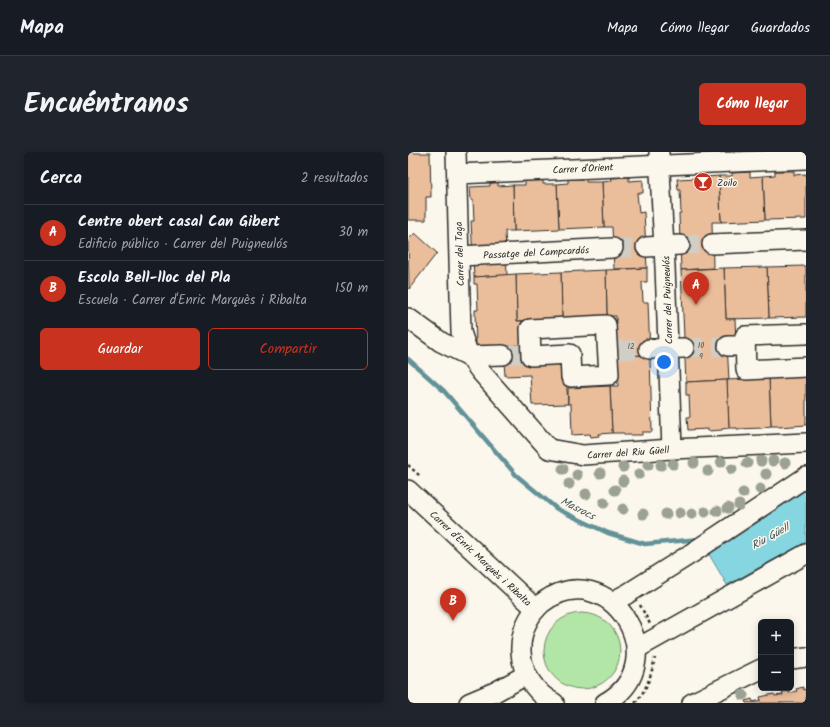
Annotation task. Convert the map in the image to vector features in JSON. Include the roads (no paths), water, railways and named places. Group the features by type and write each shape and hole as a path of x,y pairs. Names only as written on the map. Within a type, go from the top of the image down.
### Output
{"street":[{"name":"Carrer del Taga","path":"456,152 461,332 469,356"},
{"name":"Carrer d'Orient","path":"456,174 660,158 806,159"},
{"name":"Carrer del Puigneulós","path":"660,158 664,246 676,348 672,449"},
{"path":"712,244 806,240"},
{"name":"Passatge del Campcardós","path":"460,256 613,248"},
{"name":"Carrer del Riu Güell","path":"408,318 441,342 469,356 481,372 549,448 583,455 672,449 806,443"},
{"path":"606,325 612,350 609,375 571,377 570,354 531,356 527,354 530,329 606,325"},
{"path":"806,334 745,336 736,346 746,370 806,367"},
{"path":"650,349 676,348"},
{"path":"469,356 503,354"},
{"path":"612,602 689,555 806,477"},
{"name":"Carrer d'Enric Marquès i Ribalta","path":"408,490 536,609"},
{"path":"636,649 806,554"},
{"path":"554,703 537,690 526,675 521,653 521,643 525,627 536,609 544,602 555,596 574,591 591,592 606,598 612,602 625,616 629,623 636,649 635,662 631,677 612,701"},
{"path":"794,659 806,657"},
{"path":"692,703 758,670"},
{"path":"469,703 495,692 526,675"}],"water":[{"name":"Riu Güell","path":"806,486 806,542 727,585 707,551"}],"waterway":[{"name":"Masrocs","path":"408,359 444,391 516,475 557,509 608,533 645,544 700,539"}],"tunnel":[{"path":"680,245 712,244"},
{"path":"613,248 646,247"},
{"path":"684,348 728,346"},
{"path":"617,350 649,349"},
{"path":"503,355 523,354"}],"place":[{"name":"Zoilo","path":"703,182"},
{"name":"Centre obert casal Can Gibert","path":"696,305"},
{"name":"Escola Bell-lloc del Pla","path":"453,621"}]}
